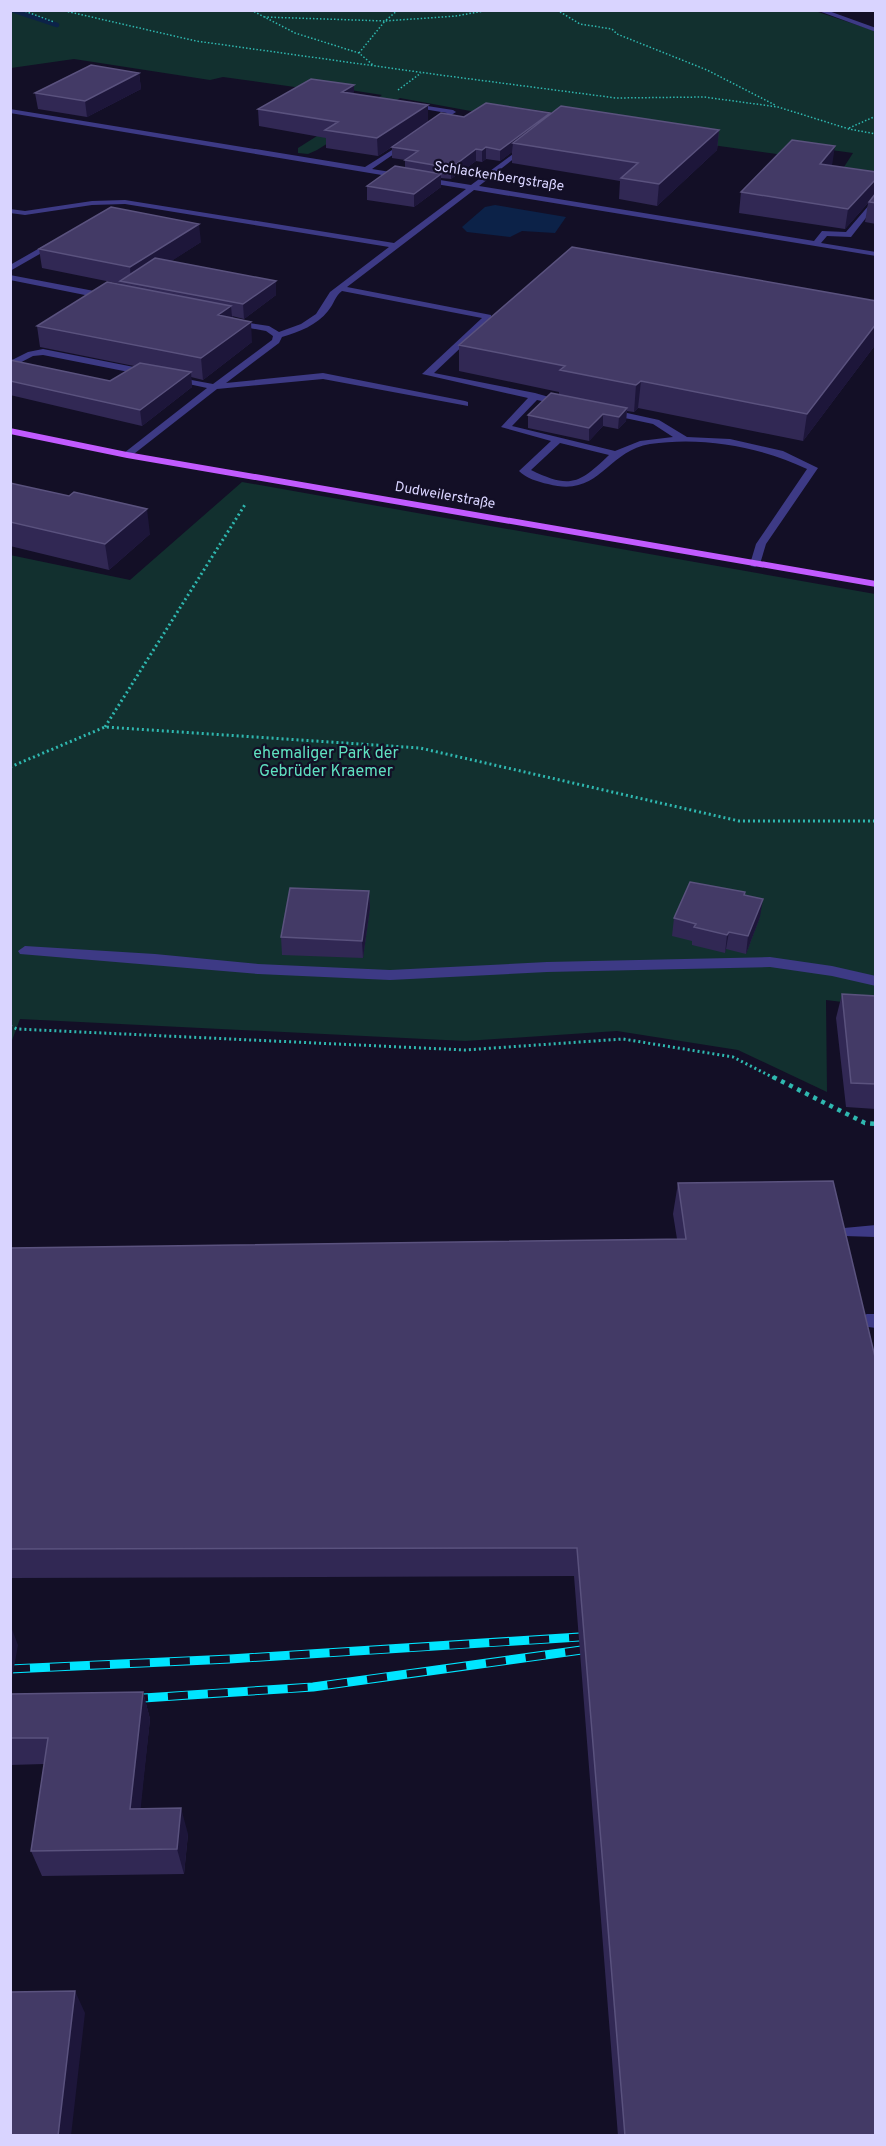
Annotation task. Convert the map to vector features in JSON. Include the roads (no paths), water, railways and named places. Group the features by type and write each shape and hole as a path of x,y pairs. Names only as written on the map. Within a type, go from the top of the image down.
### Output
{"main road":[{"name":"Dudweilerstraße","path":"10,430 127,456 876,584"}],"street":[{"path":"819,10 876,30"},
{"path":"399,103 453,112 424,131"},
{"name":"Schlackenbergstraße","path":"10,111 876,254"},
{"path":"367,170 415,138"},
{"path":"278,335 303,327 329,306 333,294 340,288 533,141"},
{"path":"816,244 825,234 848,235 876,199"},
{"path":"10,211 25,213 92,203 125,202 395,246"},
{"path":"106,213 125,202"},
{"path":"10,269 68,236"},
{"path":"13,279 121,299"},
{"path":"340,288 488,317 427,374 579,406"},
{"path":"224,320 269,329 278,335"},
{"path":"127,456 276,341 278,335"},
{"path":"10,367 31,354 43,352 214,387 323,376 465,404"},
{"path":"10,367 22,371"},
{"path":"132,378 141,371"},
{"path":"535,396 506,428 616,454"},
{"path":"601,410 656,422 685,440"},
{"path":"558,440 524,471 543,480 573,486 593,476 616,454 651,439 730,442 780,453 813,468 761,544 755,564"},
{"path":"25,951 155,959 258,969 390,975 548,967 770,962 832,971 876,981"},
{"path":"850,1232 876,1232"}],"water":[{"path":"495,205 566,217 555,233 522,231 510,237 467,232 462,227 485,207"}],"waterway":[{"path":"12,10 57,25"}],"railway":[{"path":"10,1669 230,1659 595,1636"},
{"path":"128,1699 313,1687 596,1648"}],"park label":[{"name":"ehemaliger Park der Gebrüder Kraemer","path":"326,763"}]}
